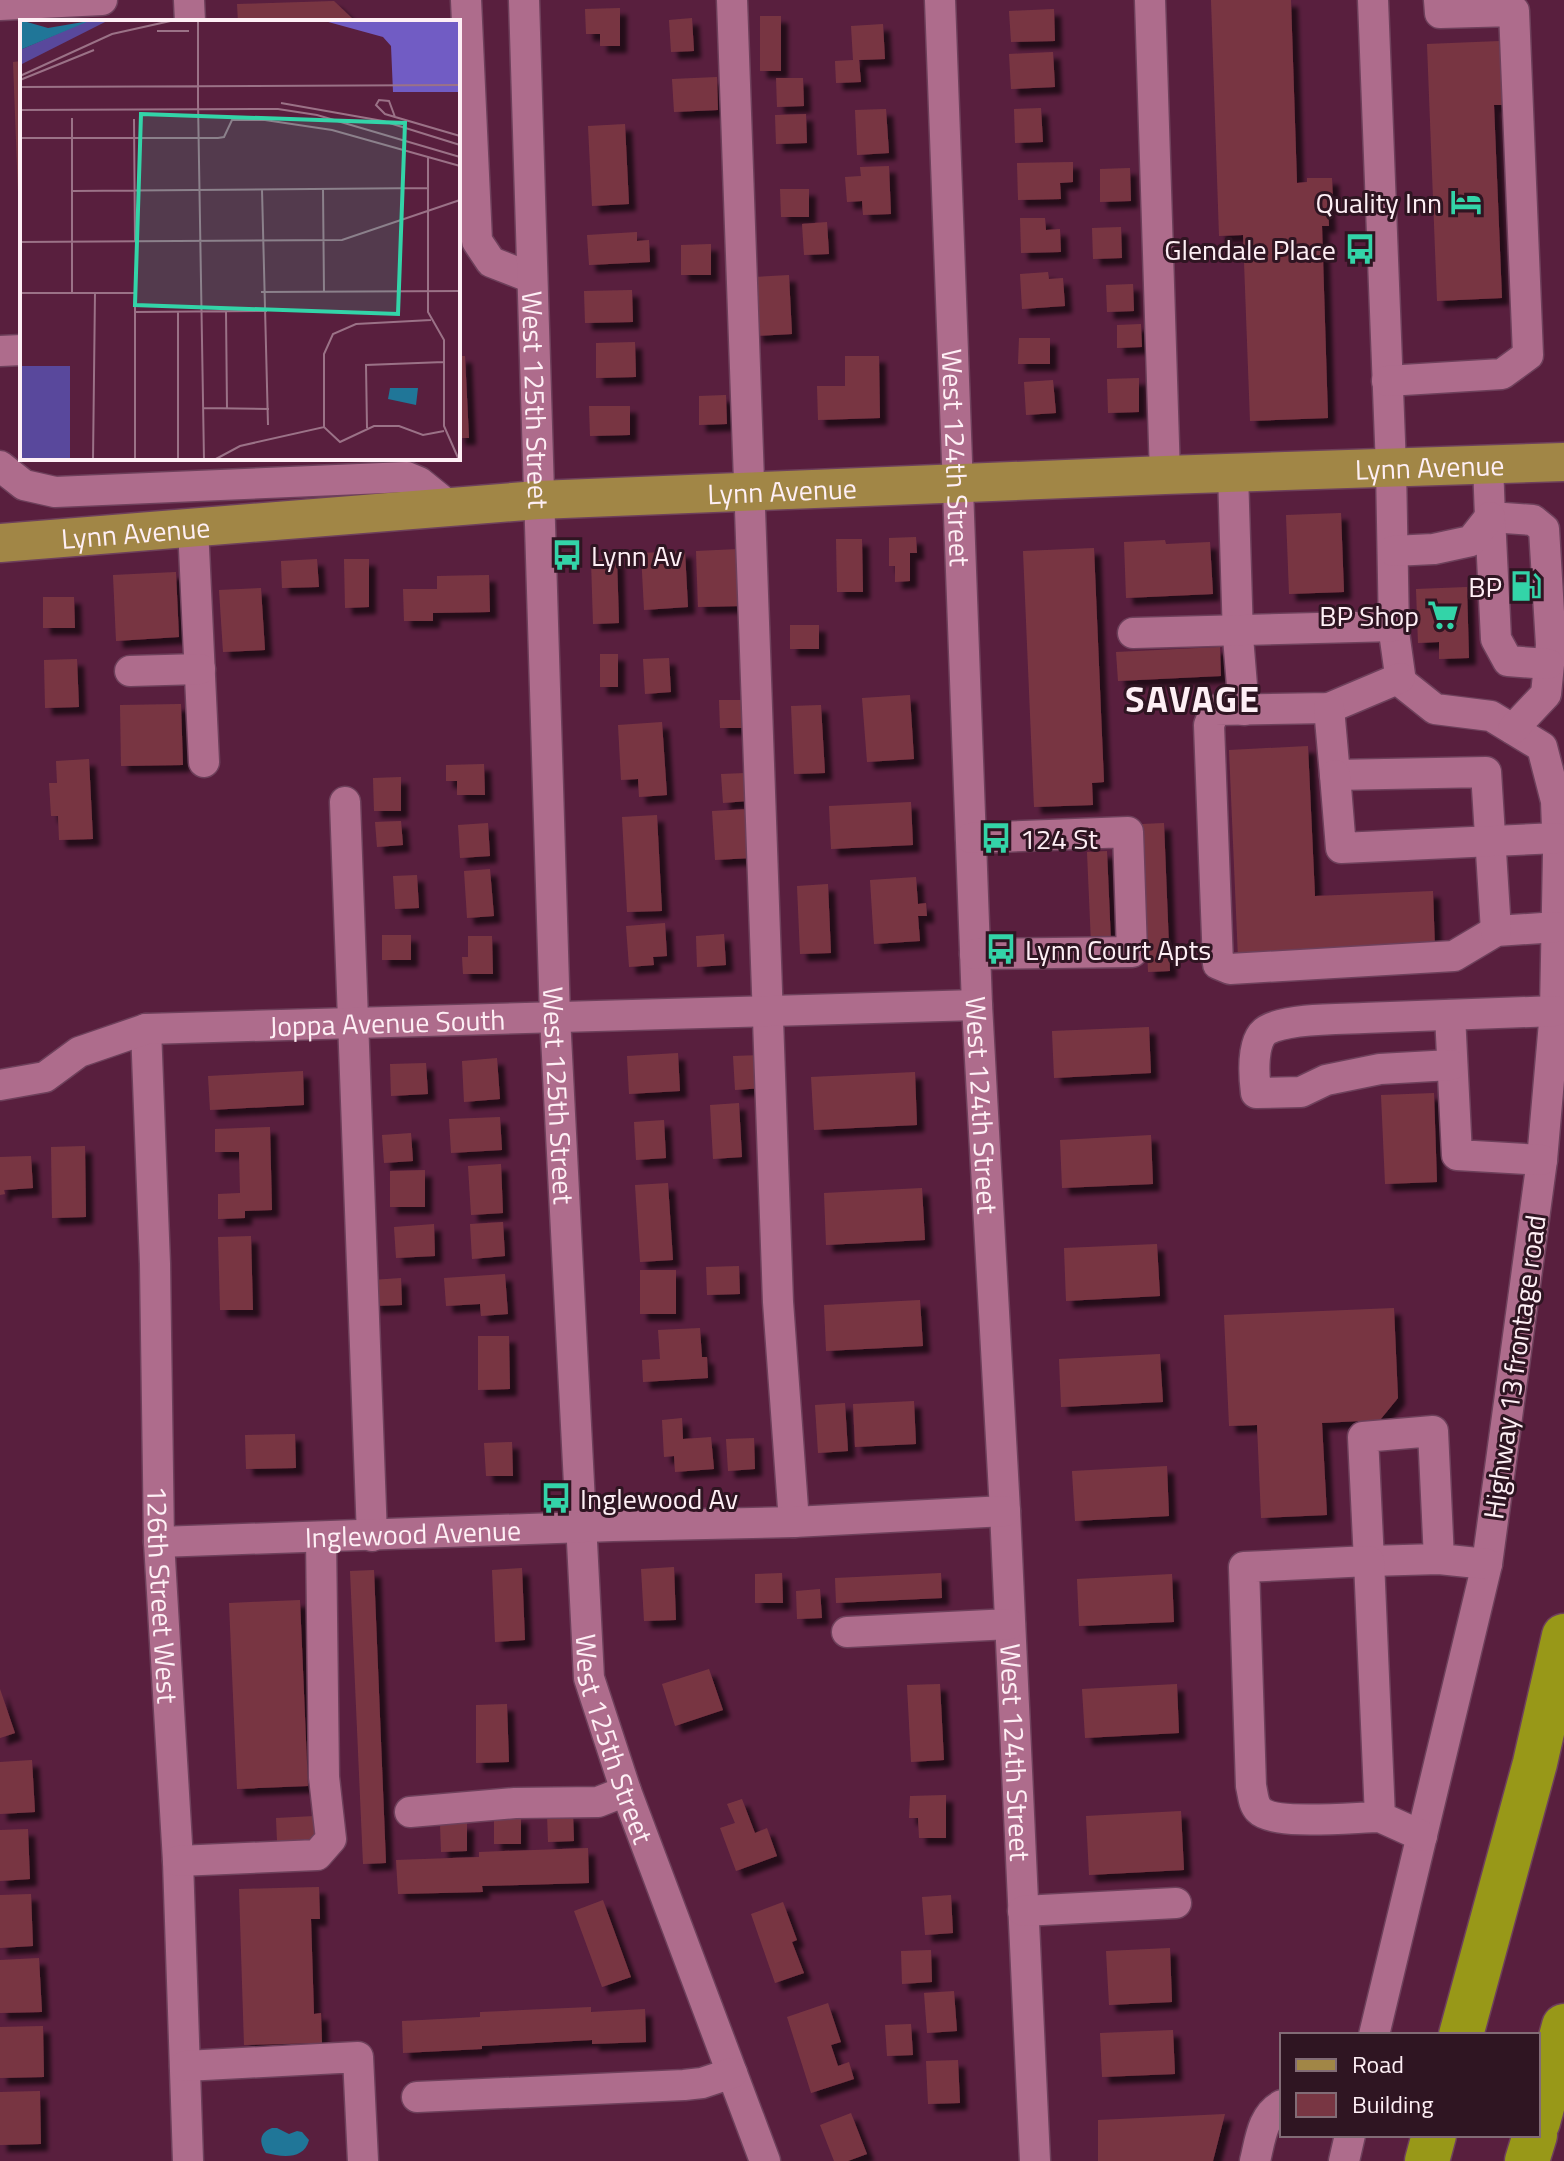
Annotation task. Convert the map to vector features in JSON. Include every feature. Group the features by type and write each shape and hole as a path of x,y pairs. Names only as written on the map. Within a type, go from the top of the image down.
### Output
{"highway":[{"path":"1462,2033 1535,1763 1564,1636"},
{"path":"1540,2115 1564,2026"},
{"path":"1427,2161 1433,2137"},
{"path":"1527,2161 1534,2137"}],"main road":[{"name":"Lynn Avenue","path":"0,543 538,500 1564,462"}],"street":[{"path":"189,0 190,20"},
{"path":"466,0 477,241 491,262 532,278"},
{"name":"West 125th Street","path":"524,0 555,1017 589,1678 626,1791 765,2161"},
{"path":"732,0 778,1302 794,1522"},
{"name":"West 124th Street","path":"940,0 977,1005 1005,1511 1035,2161"},
{"path":"1150,0 1165,475"},
{"path":"1373,0 1394,626 1400,678 1435,709 1502,722 1546,694 1551,645 1544,529 1533,520 1490,517"},
{"path":"1387,381 1502,374 1528,355 1514,11 1440,13 1439,0"},
{"path":"0,5 102,1"},
{"path":"0,351 20,350"},
{"path":"1488,464 1496,639 1508,661 1548,664"},
{"path":"0,466 24,485 55,492 411,478 450,507"},
{"path":"1233,473 1244,710"},
{"path":"1393,551 1434,549 1471,541 1490,517"},
{"path":"193,527 204,762"},
{"path":"1133,633 1394,626"},
{"path":"130,671 200,669"},
{"path":"1400,678 1329,708 1215,710 1209,725 1218,964 1230,969 1454,956 1496,931 1557,927"},
{"path":"1329,708 1341,848 1557,838"},
{"name":"Highway 13 frontage road","path":"1374,2033 1487,1564 1542,1160 1555,1011 1556,801 1542,747 1502,722"},
{"path":"1335,775 1486,772 1496,931"},
{"path":"345,802 372,1536"},
{"path":"971,838 1128,832 1132,952 975,954"},
{"name":"Joppa Avenue South","path":"0,1085 45,1077 79,1052 146,1029 977,1005"},
{"path":"1451,1065 1380,1069 1326,1080 1301,1092 1256,1093 1254,1080 1257,1042 1265,1030 1286,1024 1555,1011"},
{"path":"1450,1015 1457,1155 1542,1160"},
{"name":"126th Street West","path":"146,1029 155,1264 159,1542 178,1861 188,2161"},
{"path":"1380,1817 1363,1437 1433,1431 1439,1559"},
{"name":"Inglewood Avenue","path":"159,1542 794,1522 1005,1511"},
{"path":"178,1861 317,1855 331,1839 324,1777 321,1537"},
{"path":"1422,1836 1380,1817 1291,1819 1263,1813 1256,1807 1251,1786 1244,1567 1439,1559 1487,1564"},
{"path":"847,1632 1010,1624"},
{"path":"410,1812 515,1803 598,1802 626,1791"},
{"path":"1023,1911 1176,1903"},
{"path":"185,2066 358,2057 363,2161"},
{"path":"417,2097 684,2085 702,2083 732,2073"},
{"path":"1255,2161 1265,2123 1272,2110 1280,2106"},
{"path":"1344,2161 1350,2137"}],"water":[{"path":"272,2128 289,2134 302,2132 309,2140 302,2151 292,2156 266,2153 262,2138"}],"building":[{"path":"1211,0 1291,0 1297,183 1307,182 1307,178 1332,178 1333,202 1328,203 1329,226 1322,226 1328,418 1250,421 1243,235 1219,236"},
{"path":"334,1 354,20 238,20 237,4"},
{"path":"620,8 620,46 600,46 600,34 586,34 585,9"},
{"path":"1054,9 1055,41 1011,42 1009,11"},
{"path":"760,16 781,16 781,71 760,71"},
{"path":"692,18 694,51 671,52 669,20"},
{"path":"883,24 885,59 859,60 861,82 836,83 835,61 853,60 851,26"},
{"name":"Quality Inn","path":"1500,41 1502,105 1494,105 1502,298 1437,301 1427,44"},
{"path":"1053,52 1055,87 1011,89 1009,54"},
{"path":"20,61 19,219 13,62"},
{"path":"717,77 718,110 674,112 672,79"},
{"path":"776,78 803,78 804,106 777,107"},
{"path":"1041,108 1043,142 1015,143 1014,109"},
{"path":"886,109 889,153 857,155 855,110"},
{"path":"806,114 807,143 776,144 775,115"},
{"path":"625,124 629,204 592,206 588,126"},
{"path":"1073,162 1073,182 1060,183 1061,199 1018,200 1017,163"},
{"path":"889,166 891,214 863,215 862,201 847,202 845,177 861,176 860,167"},
{"path":"1130,168 1131,201 1100,202 1100,169"},
{"path":"780,189 809,189 809,217 781,217"},
{"path":"1020,218 1045,218 1046,230 1060,229 1061,252 1021,253"},
{"path":"827,222 829,254 804,255 802,224"},
{"path":"1121,227 1122,258 1093,259 1092,228"},
{"path":"637,232 637,241 649,240 650,262 589,265 587,235"},
{"path":"711,244 711,275 681,275 681,245"},
{"path":"1048,272 1049,279 1063,278 1065,306 1022,309 1020,274"},
{"path":"789,275 792,334 756,336 753,277"},
{"path":"1133,284 1134,311 1107,312 1106,285"},
{"path":"632,290 633,322 585,323 584,291"},
{"path":"1141,324 1142,347 1117,348 1117,325"},
{"path":"1019,338 1050,338 1050,364 1018,364"},
{"path":"635,342 636,377 596,378 596,343"},
{"path":"460,356 465,356 469,438 460,438"},
{"path":"845,356 879,356 880,418 818,420 817,386 845,386"},
{"path":"1139,378 1139,412 1108,413 1107,379"},
{"path":"1053,380 1056,413 1026,415 1024,382"},
{"path":"726,395 727,424 699,425 699,396"},
{"path":"589,406 630,406 630,435 590,436"},
{"path":"1341,513 1344,592 1289,594 1286,515"},
{"path":"916,537 917,553 910,553 910,581 895,582 895,566 889,566 889,538"},
{"path":"836,539 862,539 863,592 837,592"},
{"path":"1165,540 1166,544 1210,542 1213,594 1126,598 1124,542"},
{"path":"1094,548 1104,782 1092,783 1093,805 1034,807 1023,551"},
{"path":"739,549 742,606 698,607 696,551"},
{"path":"685,551 688,607 644,610 641,553"},
{"path":"317,559 319,587 282,588 281,561"},
{"path":"344,559 369,559 369,607 345,608"},
{"path":"617,559 619,623 593,624 591,560"},
{"path":"176,572 179,637 116,641 113,575"},
{"path":"489,575 490,612 433,613 433,621 404,621 403,589 437,589 437,576"},
{"name":"BP Shop","path":"1467,587 1469,658 1439,659 1439,642 1418,643 1416,589"},
{"path":"261,588 265,650 223,652 219,590"},
{"path":"43,597 74,597 75,628 43,628"},
{"path":"790,625 819,625 819,649 790,649"},
{"path":"1220,647 1221,676 1118,681 1116,652"},
{"path":"600,654 618,654 618,687 600,687"},
{"path":"669,658 671,692 645,694 643,659"},
{"path":"77,659 79,707 45,708 44,660"},
{"path":"910,695 914,759 867,762 862,698"},
{"path":"719,700 744,700 744,728 720,728"},
{"path":"181,704 183,765 121,766 120,705"},
{"path":"821,705 825,773 794,774 791,706"},
{"path":"662,722 667,795 639,797 638,779 621,780 618,725"},
{"path":"1308,746 1315,896 1433,891 1435,949 1238,958 1229,750"},
{"path":"89,759 93,839 59,840 58,816 51,816 49,783 57,783 56,761"},
{"path":"484,764 485,795 457,795 457,781 446,781 446,765"},
{"path":"746,773 748,801 723,803 721,774"},
{"path":"401,777 401,811 374,811 373,778"},
{"path":"911,802 913,845 831,849 829,806"},
{"path":"749,809 752,858 715,860 712,811"},
{"path":"657,815 662,911 627,912 622,817"},
{"path":"401,821 403,845 377,847 375,822"},
{"path":"488,823 490,856 460,858 458,825"},
{"path":"1164,823 1170,971 1148,972 1142,824"},
{"path":"1107,851 1111,942 1091,943 1087,852"},
{"path":"490,869 494,916 467,918 464,871"},
{"path":"417,875 419,908 395,909 393,876"},
{"path":"916,877 918,904 926,903 927,916 918,916 920,941 874,944 870,880"},
{"path":"828,884 831,953 800,954 797,886"},
{"path":"665,923 667,956 653,957 654,965 629,967 626,926"},
{"path":"724,934 726,965 697,967 696,936"},
{"path":"382,935 411,935 411,960 382,960"},
{"path":"468,936 492,936 493,974 463,974 462,957 468,957"},
{"path":"1149,1027 1151,1073 1054,1078 1052,1031"},
{"path":"678,1053 680,1091 629,1094 627,1056"},
{"path":"762,1055 764,1088 735,1090 733,1056"},
{"path":"497,1058 500,1099 464,1102 462,1061"},
{"path":"426,1063 428,1094 391,1096 390,1064"},
{"path":"303,1071 304,1105 210,1110 208,1076"},
{"path":"915,1072 917,1125 814,1130 811,1077"},
{"path":"1434,1093 1437,1182 1385,1184 1381,1095"},
{"path":"739,1103 742,1157 713,1159 710,1105"},
{"path":"500,1117 502,1150 451,1153 449,1119"},
{"path":"664,1120 666,1158 636,1160 634,1122"},
{"path":"270,1127 272,1210 245,1211 245,1218 218,1219 218,1194 240,1193 239,1152 215,1152 215,1129"},
{"path":"411,1133 413,1161 384,1163 382,1135"},
{"path":"1151,1135 1153,1184 1062,1188 1060,1140"},
{"path":"85,1146 86,1217 52,1218 51,1147"},
{"path":"31,1156 33,1188 4,1190 5,1194 0,1195 0,1157"},
{"path":"501,1164 503,1213 471,1215 468,1166"},
{"path":"425,1170 425,1207 390,1207 390,1171"},
{"path":"668,1183 673,1260 640,1262 635,1185"},
{"path":"922,1188 925,1240 826,1245 824,1193"},
{"path":"503,1222 505,1256 472,1259 470,1224"},
{"path":"434,1224 435,1256 396,1258 394,1227"},
{"path":"251,1236 253,1310 220,1310 218,1237"},
{"path":"1157,1244 1160,1296 1066,1301 1064,1248"},
{"path":"739,1266 740,1294 707,1295 706,1267"},
{"path":"640,1270 676,1270 676,1314 640,1314"},
{"path":"505,1274 508,1314 481,1316 480,1304 446,1306 444,1278"},
{"path":"401,1278 402,1305 374,1306 372,1280"},
{"path":"920,1300 923,1346 826,1351 824,1305"},
{"path":"1394,1308 1398,1398 1380,1420 1322,1423 1327,1515 1261,1518 1257,1425 1229,1426 1224,1315"},
{"path":"700,1328 702,1357 707,1357 708,1378 643,1382 642,1360 660,1359 658,1330"},
{"path":"478,1336 509,1336 510,1389 478,1390"},
{"path":"1160,1354 1163,1402 1061,1407 1059,1359"},
{"path":"914,1401 916,1444 855,1447 853,1404"},
{"path":"845,1403 848,1451 818,1453 815,1405"},
{"path":"682,1418 683,1439 711,1437 714,1469 675,1472 674,1456 664,1457 662,1420"},
{"path":"295,1434 296,1468 246,1469 245,1435"},
{"path":"754,1438 755,1469 728,1471 726,1439"},
{"path":"512,1442 513,1476 486,1476 484,1443"},
{"path":"1167,1466 1169,1516 1075,1521 1072,1471"},
{"path":"674,1567 676,1620 644,1621 641,1569"},
{"path":"522,1568 525,1640 495,1642 492,1570"},
{"path":"374,1570 386,1863 363,1864 350,1571"},
{"path":"782,1573 783,1603 755,1603 755,1574"},
{"path":"941,1573 942,1598 836,1603 835,1578"},
{"path":"1172,1574 1174,1622 1079,1626 1077,1579"},
{"path":"820,1589 822,1618 797,1619 796,1591"},
{"path":"300,1600 308,1786 237,1789 229,1603"},
{"path":"709,1669 723,1710 675,1726 662,1684"},
{"path":"940,1684 944,1760 911,1762 907,1685"},
{"path":"1177,1684 1179,1733 1085,1738 1082,1689"},
{"path":"0,1689 15,1733 0,1738"},
{"path":"507,1704 509,1762 476,1763 476,1705"},
{"path":"32,1760 35,1812 0,1814 0,1762"},
{"path":"946,1795 946,1838 919,1838 918,1818 909,1818 910,1796"},
{"path":"742,1799 755,1833 767,1828 777,1856 736,1871 720,1828 735,1823 727,1804"},
{"path":"1181,1811 1184,1870 1089,1875 1086,1816"},
{"path":"547,1814 573,1814 574,1841 548,1842"},
{"path":"315,1816 316,1839 277,1841 276,1818"},
{"path":"521,1816 521,1844 494,1844 494,1817"},
{"path":"467,1823 467,1851 441,1852 440,1824"},
{"path":"28,1829 30,1879 0,1881 0,1830"},
{"path":"588,1848 589,1883 482,1886 483,1892 398,1894 396,1860 479,1857 479,1852"},
{"path":"319,1887 320,1919 311,1919 314,2014 321,2013 322,2043 244,2045 239,1889"},
{"path":"31,1894 33,1946 0,1948 0,1895"},
{"path":"951,1895 953,1933 925,1935 922,1897"},
{"path":"603,1900 631,1977 602,1987 574,1911"},
{"path":"783,1902 797,1940 792,1942 804,1973 775,1983 751,1914"},
{"path":"1170,1948 1172,2002 1109,2005 1106,1951"},
{"path":"931,1950 932,1982 902,1984 901,1951"},
{"path":"39,1958 42,2012 0,2013 0,1960"},
{"path":"954,1991 957,2031 927,2033 924,1993"},
{"path":"828,2003 841,2042 831,2045 838,2066 849,2062 854,2079 811,2093 787,2017"},
{"path":"591,2007 591,2012 645,2009 646,2042 592,2044 592,2040 403,2053 402,2021 480,2017 480,2012"},
{"path":"911,2024 913,2055 887,2056 885,2025"},
{"path":"43,2026 44,2077 0,2078 0,2027"},
{"path":"1173,2030 1175,2074 1102,2077 1100,2033"},
{"path":"958,2060 960,2103 928,2104 926,2061"},
{"path":"40,2091 41,2144 0,2145 0,2092"},
{"path":"851,2113 867,2154 848,2161 834,2161 820,2125"},
{"path":"1225,2114 1213,2161 1098,2161 1098,2120"}],"place":[{"name":"Quality Inn","path":"1466,202"},
{"name":"Glendale Place","path":"1360,249"},
{"name":"Lynn Av","path":"567,555"},
{"name":"BP","path":"1526,586"},
{"name":"BP Shop","path":"1443,615"},
{"name":"124 St","path":"996,838"},
{"name":"Lynn Court Apts","path":"1001,949"},
{"name":"Inglewood Av","path":"556,1498"}],"district":[{"name":"SAVAGE","path":"1193,698"}]}
